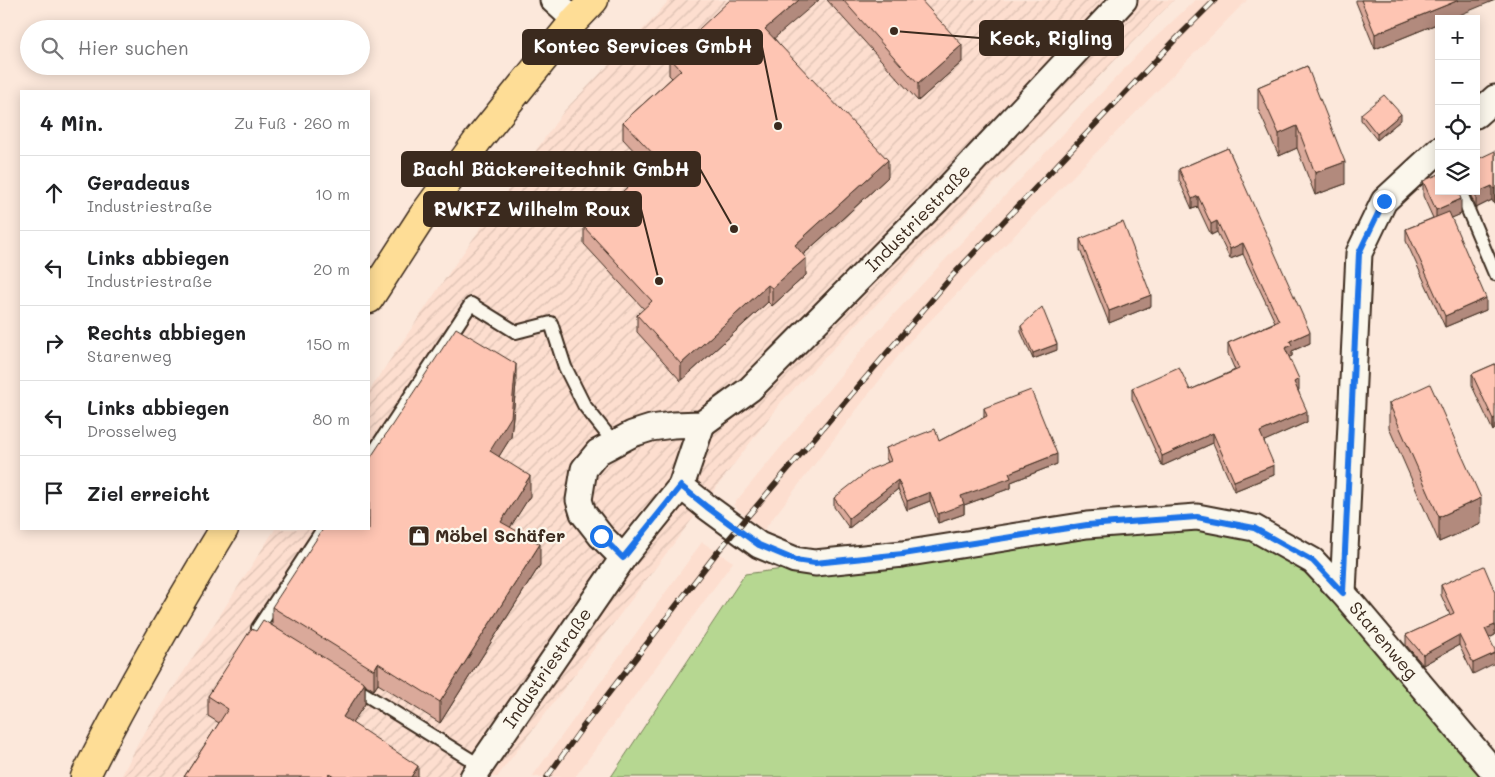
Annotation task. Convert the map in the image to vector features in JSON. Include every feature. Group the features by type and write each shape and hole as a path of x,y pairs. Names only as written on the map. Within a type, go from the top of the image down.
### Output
{"main road":[{"path":"370,297 422,217 478,140 575,20 594,0"},
{"path":"85,777 104,738 188,588 223,530"}],"street":[{"path":"553,0 575,20"},
{"name":"Industriestraße","path":"477,771 623,558 681,486 702,424 750,389 936,201 1124,0"},
{"path":"1480,111 1495,98"},
{"path":"1343,593 1359,253 1384,201 1435,154"},
{"path":"623,558 582,513 579,500 584,470 598,452 632,434 651,428 702,424"},
{"name":"Starenweg","path":"681,486 759,545 795,560 815,563 903,554 1087,525 1197,517 1254,528 1313,561 1343,593 1495,773"}],"lane":[{"path":"1462,195 1495,274"},
{"path":"370,457 471,304 516,332 551,323 565,367 584,405 615,444"},
{"path":"274,638 258,628 322,530"},
{"path":"340,679 477,771"}],"shaded area":[{"path":"669,0 1174,0 781,402 497,777 121,777 140,740 274,530 370,530 370,390 451,270 564,111"},
{"path":"1195,0 1247,0 909,342 763,531 733,505 868,342 1137,55"},
{"path":"702,542 733,562 575,777 532,777"}],"green space":[{"path":"1197,515 1316,560 1495,777 611,777 745,574"}],"building":[{"path":"730,0 799,0 765,29 888,160 795,245 806,258 772,288 768,285 681,364 637,315 652,301 584,227 658,159 623,122 681,70 669,57"},
{"path":"843,0 921,0 962,45 918,84"},
{"path":"1361,0 1459,0 1375,34"},
{"path":"1307,66 1345,162 1315,173 1297,126 1279,134 1258,87"},
{"path":"1384,95 1401,114 1377,134 1361,114"},
{"path":"1228,148 1310,332 1290,341 1292,345 1285,348 1299,379 1294,382 1307,411 1260,432 1274,465 1234,481 1213,433 1162,456 1132,388 1179,367 1190,390 1239,369 1228,343 1279,321 1243,243 1230,249 1217,221 1211,224 1198,196 1192,199 1179,169"},
{"path":"1495,151 1494,189 1492,186 1480,191 1480,158"},
{"path":"1435,176 1435,195 1460,195 1461,199 1436,210 1423,181"},
{"path":"1449,212 1486,298 1445,316 1406,229"},
{"path":"1123,222 1151,295 1109,311 1080,239"},
{"path":"1042,307 1057,344 1033,353 1021,326"},
{"name":"Möbel Schäfer","path":"456,328 516,364 511,417 490,451 530,476 501,522 540,544 440,702 378,663 374,670 272,607 322,530 370,530 370,458"},
{"path":"1495,364 1495,418 1493,419 1472,374"},
{"path":"1430,384 1481,498 1439,517 1389,403"},
{"path":"1031,390 1057,454 1009,473 1011,478 961,496 964,504 938,514 930,492 907,501 898,480 849,518 834,498 871,469 891,461 886,448 935,429 939,441 987,416 984,408"},
{"path":"1484,566 1495,592 1495,625 1485,629 1495,653 1473,663 1459,635 1423,655 1406,635 1454,613 1441,585"},
{"path":"263,620 365,683 343,717 418,766 411,777 334,777 329,774 327,777 184,777 228,709 208,696 251,629 256,631"}],"railway":[{"path":"547,777 582,728 715,555 953,275 1215,0"}],"place":[{"name":"Keck, Rigling","path":"894,31"},
{"name":"Kontec Services GmbH","path":"778,126"},
{"name":"Bachl Bäckereitechnik GmbH","path":"734,229"},
{"name":"RWKFZ Wilhelm Roux","path":"659,281"},
{"name":"Möbel Schäfer","path":"419,536"}],"route":[{"path":"601,536 623,558 681,486 759,545 795,560 815,563 903,554 1087,525 1197,517 1254,528 1313,561 1343,593 1359,253 1384,201"}]}
